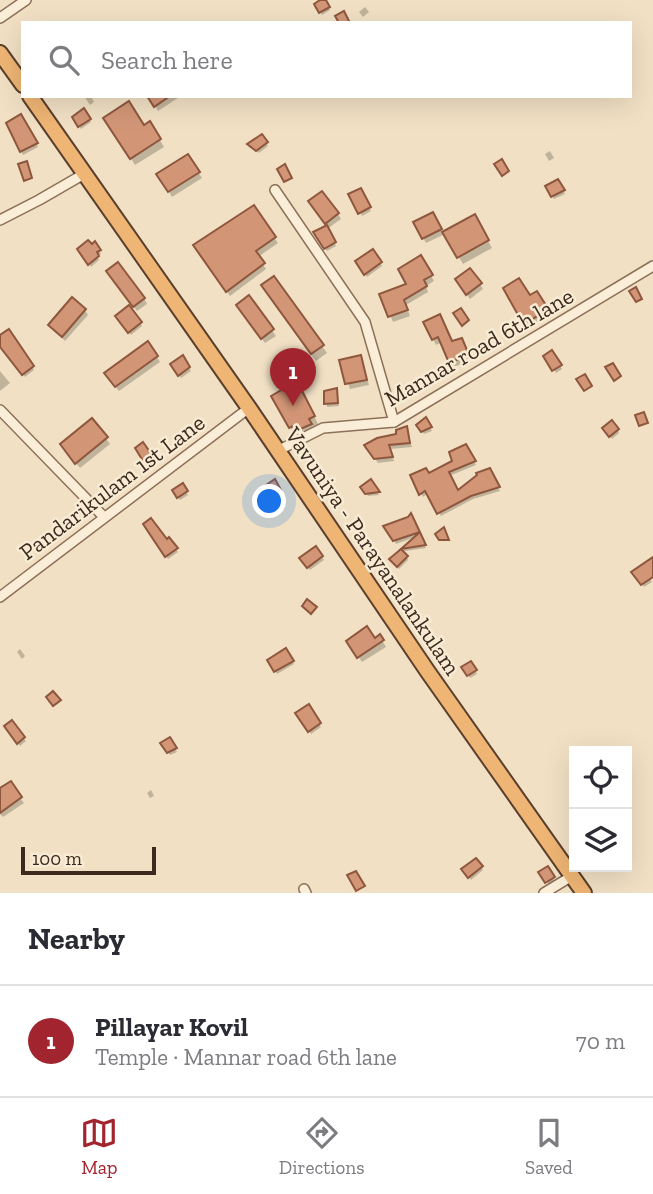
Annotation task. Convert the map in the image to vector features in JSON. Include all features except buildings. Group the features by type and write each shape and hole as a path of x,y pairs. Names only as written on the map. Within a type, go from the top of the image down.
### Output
{"highway":[{"path":"0,53 21,82"},
{"name":"Vavuniya - Parayanalankulam","path":"31,98 584,893"}],"street":[{"path":"0,18 26,0"},
{"path":"0,220 40,201 84,174"},
{"path":"275,190 365,321 394,422"},
{"name":"Mannar road 6th lane","path":"277,451 323,428 394,422 653,266"},
{"name":"Pandarikulam 1st Lane","path":"0,597 248,408"},
{"path":"0,410 104,517"},
{"path":"544,893 572,876"}],"place":[{"name":"Pillayar Kovil","path":"293,406"}]}
